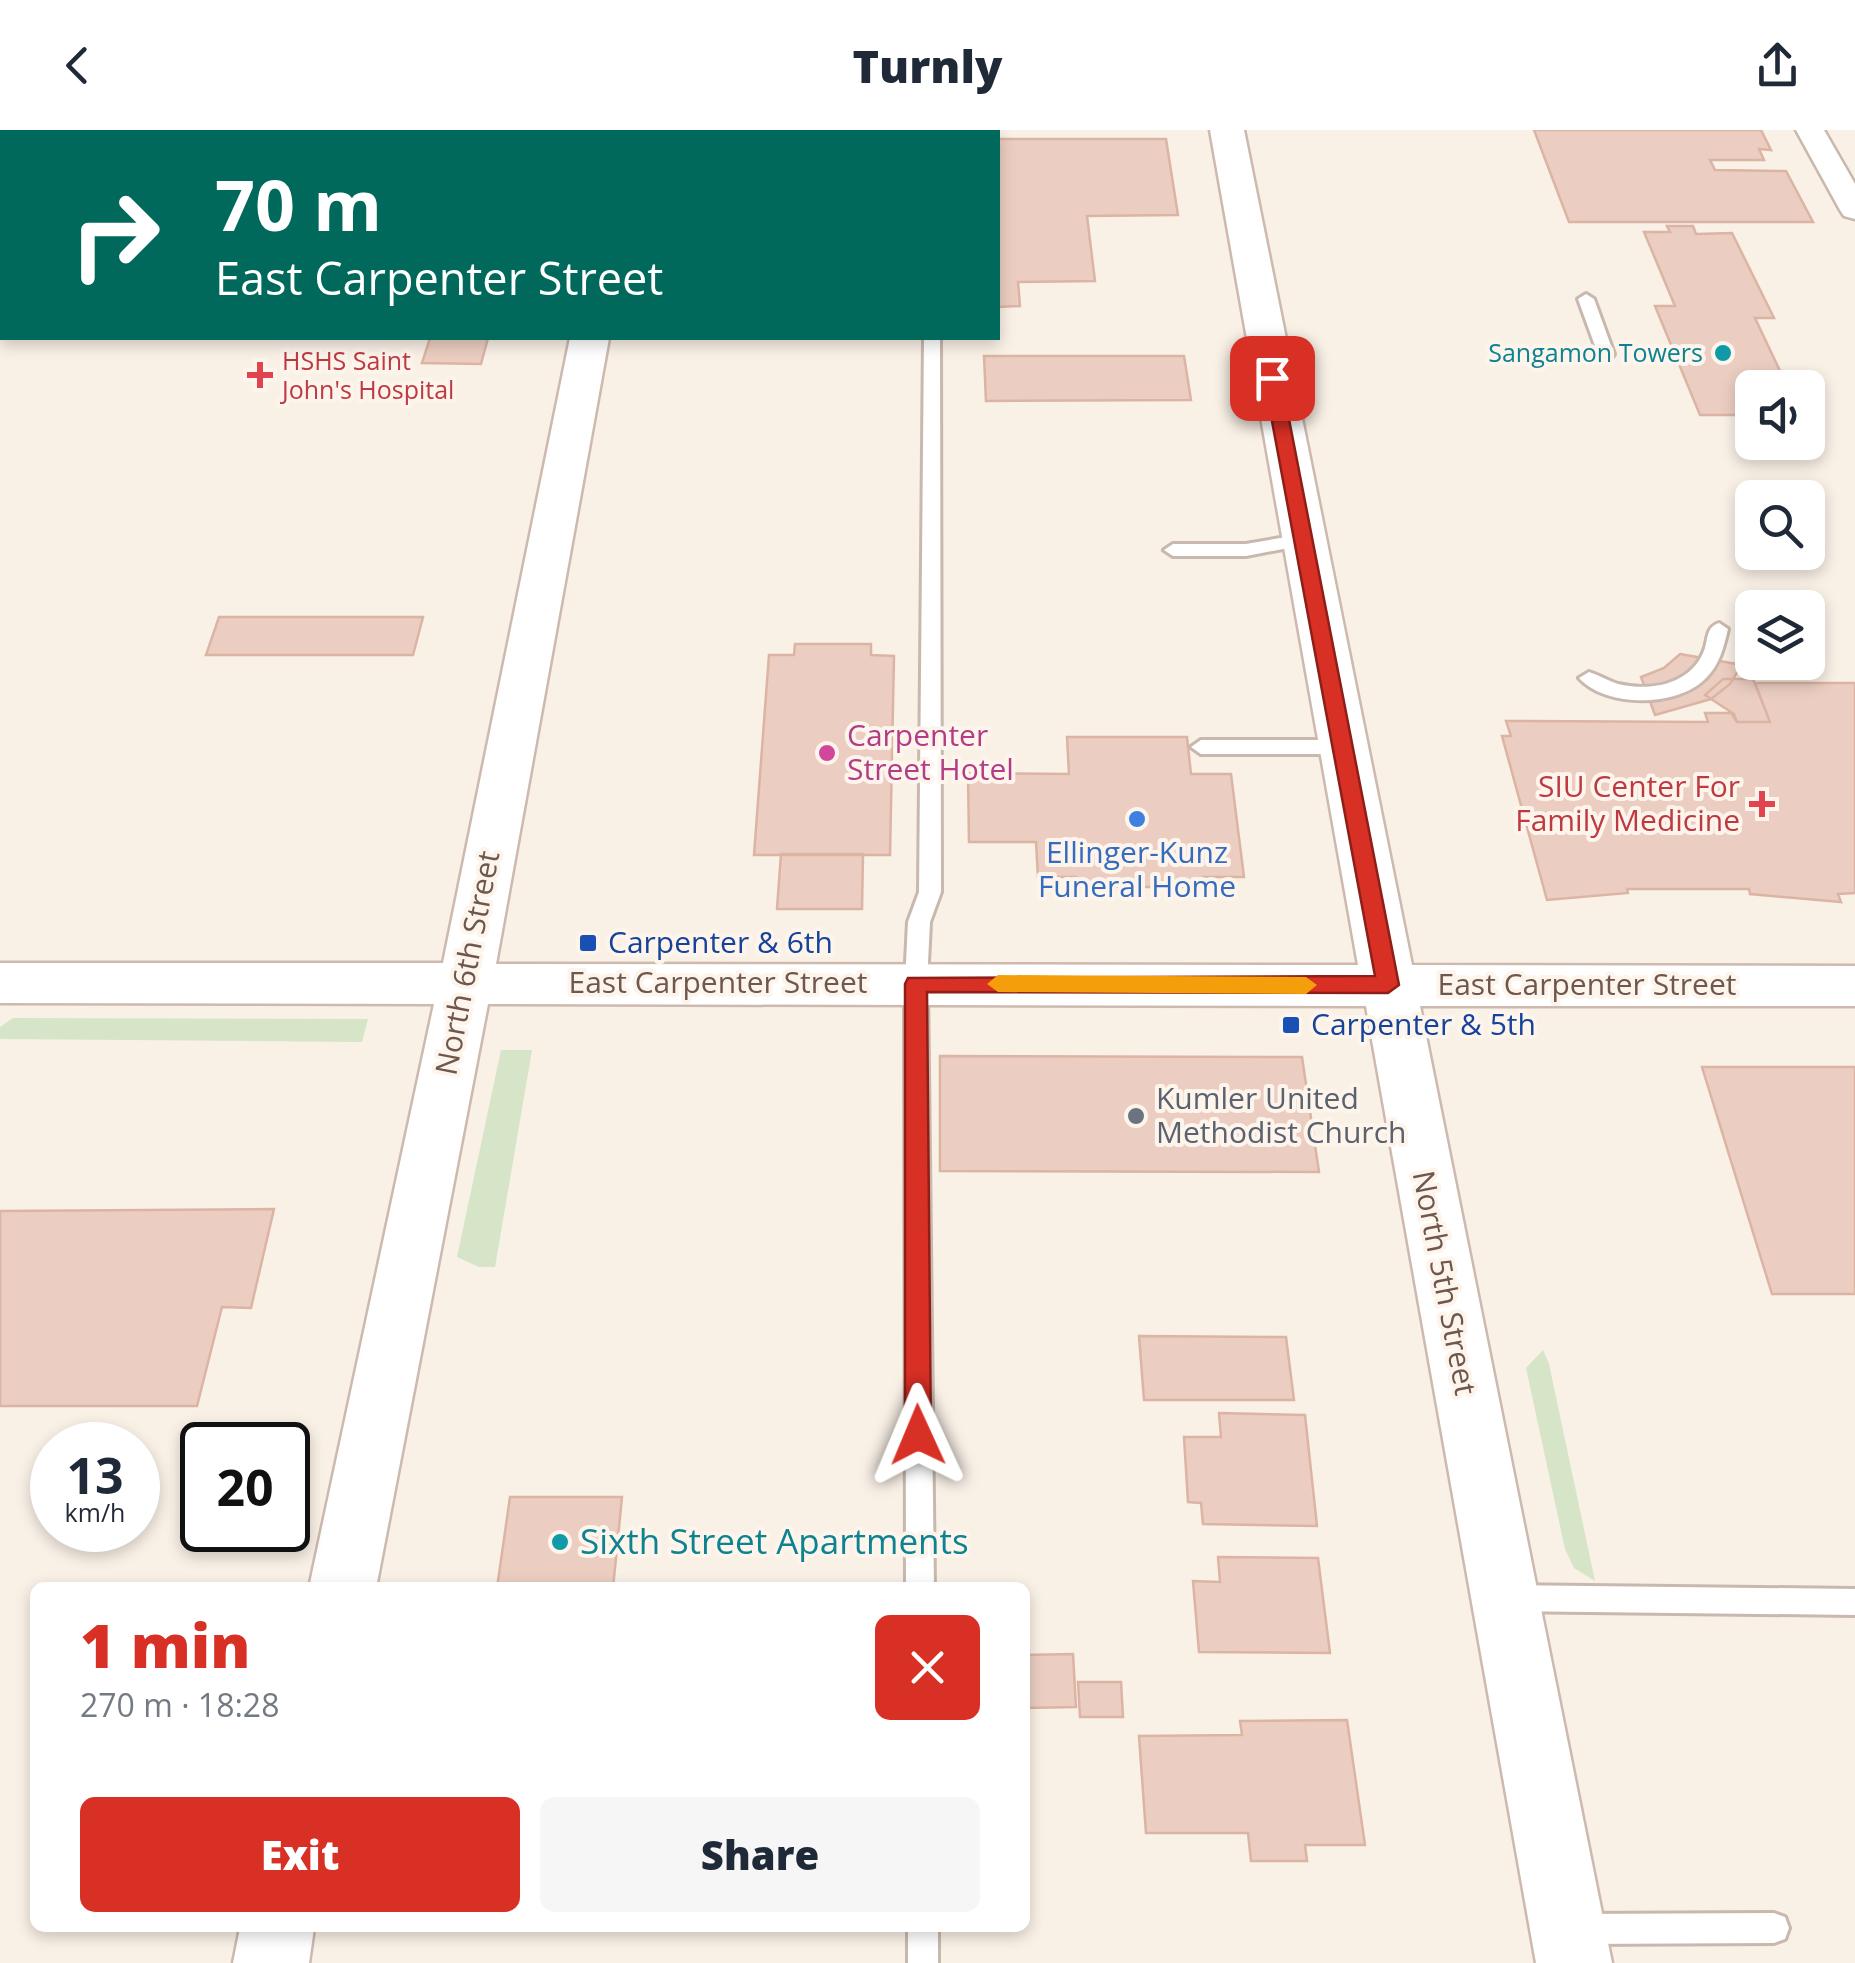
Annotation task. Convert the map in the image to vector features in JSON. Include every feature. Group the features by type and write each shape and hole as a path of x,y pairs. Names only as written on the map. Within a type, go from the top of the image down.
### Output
{"main road":[{"name":"North 5th Street","path":"1226,130 1571,1946"},
{"name":"North 6th Street","path":"343,1582 589,340"},
{"name":"East Carpenter Street","path":"0,983 1855,986"},
{"path":"270,1963 276,1932"}],"street":[{"path":"1810,130 1855,210"}],"lane":[{"path":"1586,300 1606,354"},
{"path":"920,1582 916,984 919,922 930,892 932,340"},
{"path":"1173,550 1246,550 1303,540"},
{"path":"1590,678 1606,690 1631,692 1679,687 1701,672 1714,652 1719,629"},
{"path":"1201,747 1342,747"},
{"path":"1504,1598 1855,1602"},
{"path":"1571,1946 1774,1928"},
{"path":"924,1932 924,1963"}],"green space":[{"path":"13,1018 368,1019 362,1042 0,1039 0,1027"},
{"path":"501,1050 532,1050 495,1267 479,1267 457,1257"},
{"path":"1543,1350 1595,1581 1574,1568 1565,1549 1526,1368"}],"building":[{"path":"1534,130 1761,130 1771,150 1759,149 1764,160 1710,160 1715,170 1786,171 1813,222 1569,222"},
{"path":"1000,139 1166,139 1178,215 1087,216 1095,281 1018,282 1020,306 1000,307"},
{"name":"Sangamon Towers","path":"1667,226 1693,226 1696,234 1732,233 1774,318 1755,318 1780,370 1735,370 1735,415 1700,415 1655,306 1675,306 1644,232 1670,232"},
{"path":"429,340 487,340 481,364 422,363"},
{"path":"984,356 1184,356 1191,400 986,401"},
{"path":"219,617 423,617 413,655 206,655"},
{"path":"795,644 871,644 871,655 894,656 890,855 754,855 769,655 794,655"},
{"path":"1680,654 1735,664 1735,676 1711,699 1655,715 1641,677 1664,668"},
{"path":"1723,679 1753,680 1770,722 1737,722 1734,714 1705,695"},
{"path":"1755,683 1855,683 1855,893 1838,894 1841,902 1750,894 1749,889 1627,889 1628,893 1547,900 1502,736 1511,736 1506,721 1708,722 1705,713 1731,713 1737,722 1770,722"},
{"path":"1067,737 1187,737 1191,774 1231,774 1244,877 1203,877 1204,887 1077,887 1076,877 1038,877 1036,842 969,842 968,773 1069,774"},
{"path":"781,854 863,854 862,909 777,909"},
{"name":"Kumler United Methodist Church","path":"940,1056 1302,1057 1319,1172 940,1171"},
{"path":"1702,1067 1855,1067 1855,1294 1772,1294"},
{"path":"274,1209 251,1308 222,1307 197,1406 0,1406 0,1211"},
{"path":"1139,1336 1286,1337 1294,1400 1144,1400"},
{"path":"1219,1413 1305,1415 1317,1526 1203,1524 1201,1503 1188,1502 1184,1437 1221,1437"},
{"name":"Sixth Street Apartments","path":"510,1497 622,1497 614,1582 498,1582"},
{"path":"1218,1557 1318,1558 1330,1653 1199,1652 1193,1581 1220,1582"},
{"path":"1073,1654 1076,1707 1030,1708 1030,1655"},
{"path":"1078,1682 1121,1682 1123,1717 1080,1717"},
{"path":"1347,1720 1365,1845 1305,1845 1307,1861 1251,1861 1248,1833 1146,1833 1139,1736 1242,1735 1240,1721"}],"slow traffic":[{"path":"998,984 1306,985"}],"place":[{"name":"Sangamon Towers","path":"1723,353"},
{"name":"HSHS Saint John's Hospital","path":"260,375"},
{"name":"Carpenter Street Hotel","path":"827,753"},
{"name":"SIU Center For Family Medicine","path":"1762,804"},
{"name":"Ellinger-Kunz Funeral Home","path":"1137,819"},
{"name":"Carpenter & 6th","path":"588,943"},
{"name":"Carpenter & 5th","path":"1291,1025"},
{"name":"Kumler United Methodist Church","path":"1136,1116"},
{"name":"Sixth Street Apartments","path":"560,1542"}],"route":[{"path":"918,1435 916,984 1388,985 1272,378"}]}
